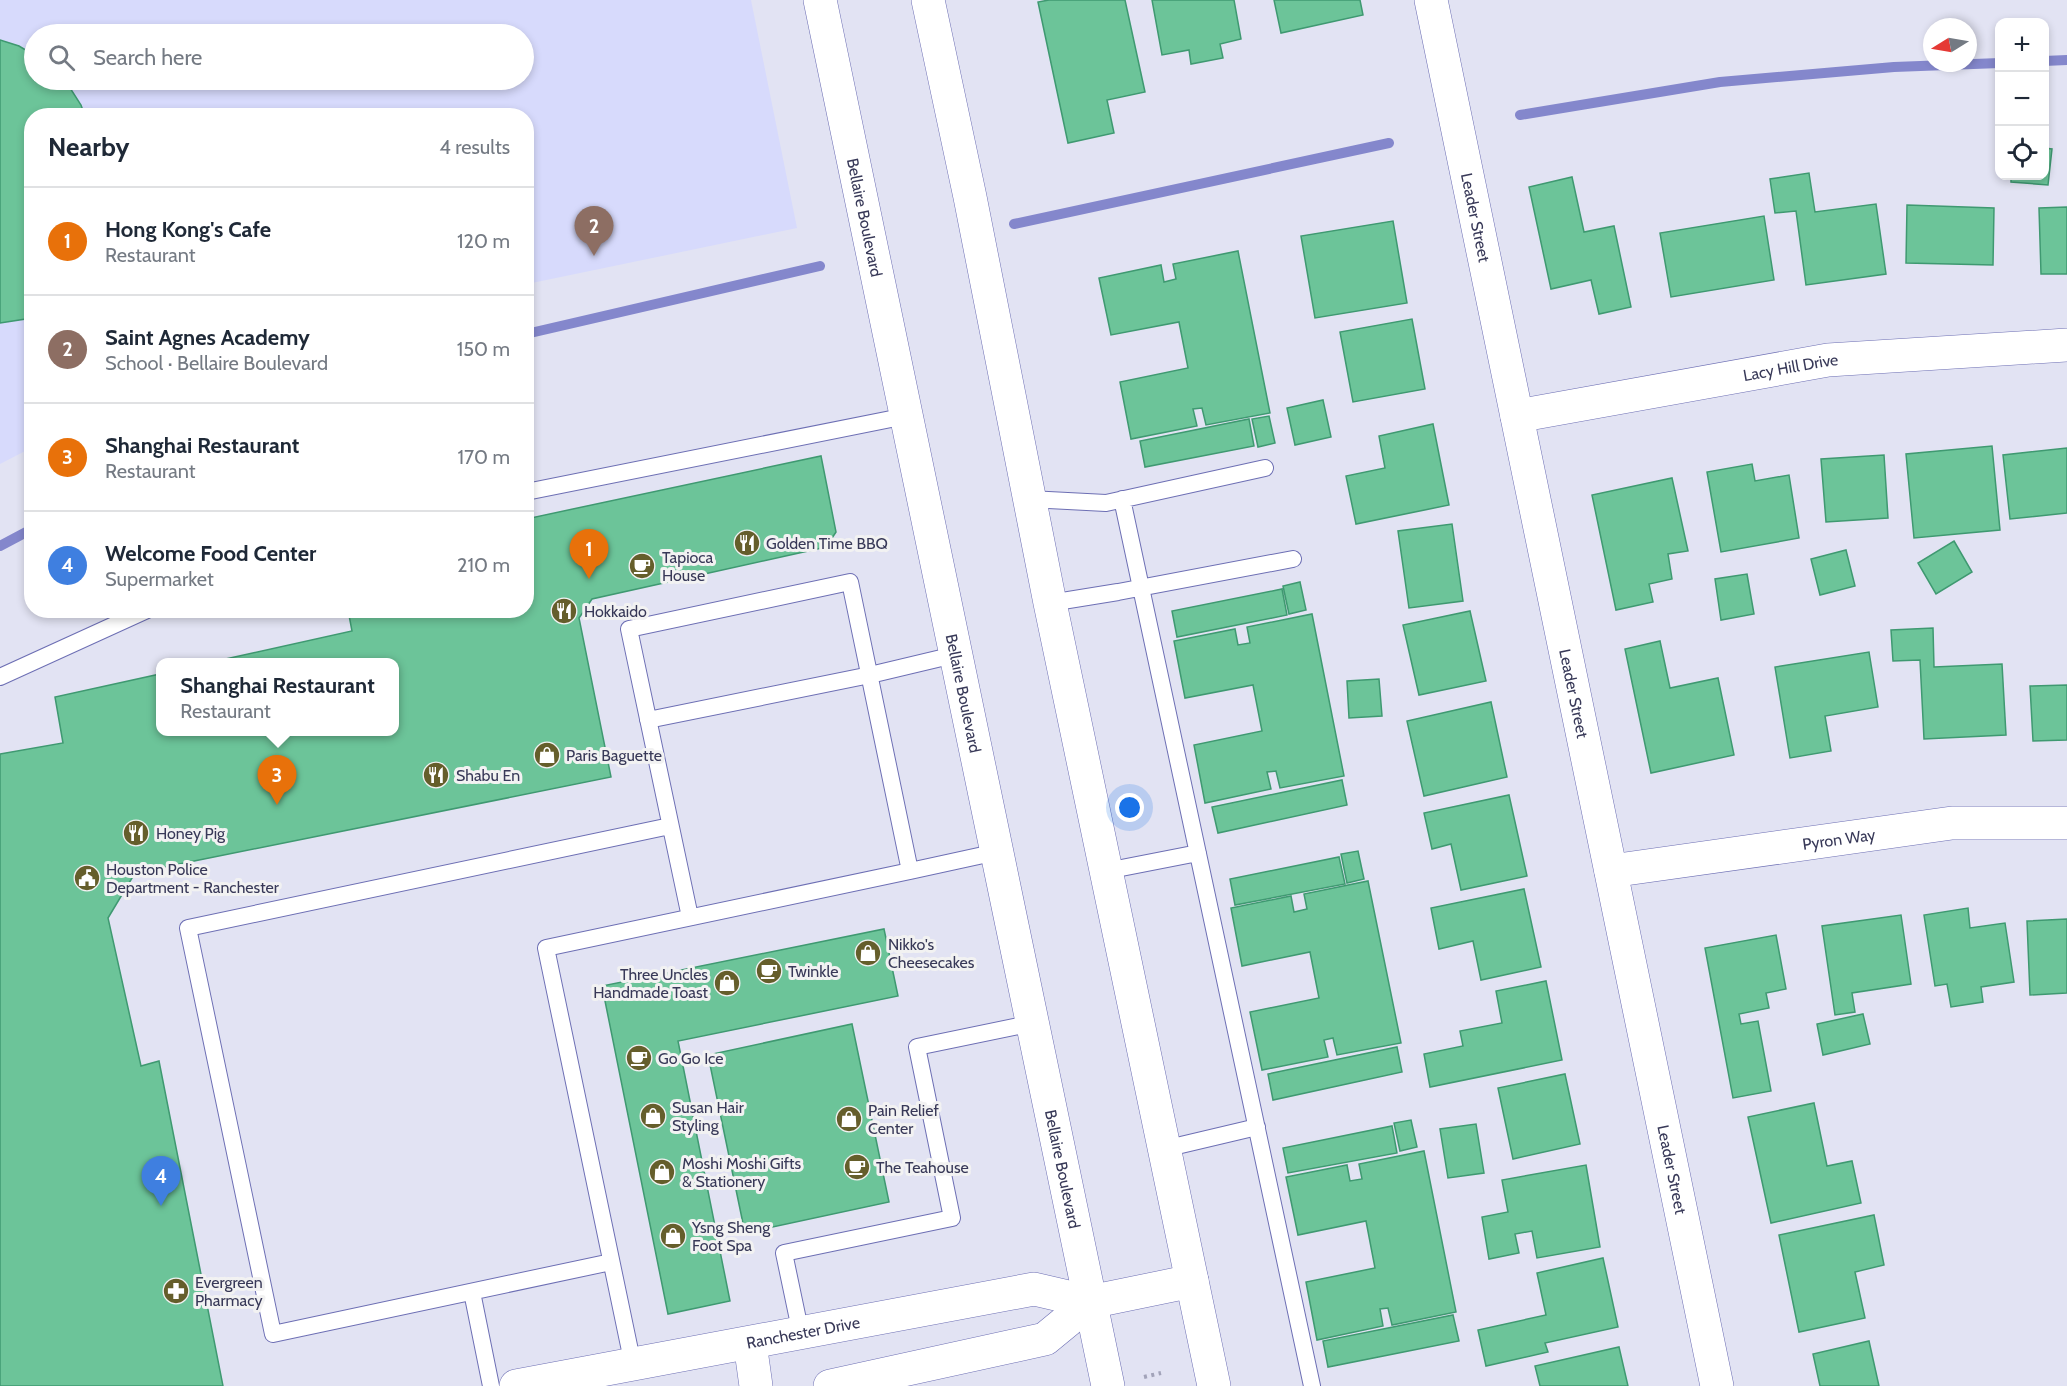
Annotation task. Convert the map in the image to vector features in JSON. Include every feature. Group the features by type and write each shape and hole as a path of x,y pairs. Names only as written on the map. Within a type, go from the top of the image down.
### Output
{"street":[{"name":"Bellaire Boulevard","path":"820,0 954,655 1108,1386"},
{"path":"928,0 970,197 1050,603 1214,1386"},
{"name":"Leader Street","path":"1431,0 1718,1386"},
{"name":"Lacy Hill Drive","path":"1517,416 1828,360 2067,345"},
{"name":"Pyron Way","path":"1611,871 1952,823 2067,823"},
{"name":"Ranchester Drive","path":"516,1386 1034,1289 1090,1302 1192,1281"},
{"name":"Ranchester Drive","path":"830,1386 1045,1339 1090,1302"},
{"path":"750,1343 756,1386"}],"lane":[{"path":"534,490 906,416"},
{"path":"1029,499 1106,503 1265,468"},
{"path":"1122,499 1312,1386"},
{"path":"1050,603 1293,559"},
{"path":"690,917 629,629 850,582 910,871"},
{"path":"0,677 129,618"},
{"path":"648,720 870,675 954,655"},
{"path":"611,1262 273,1334 188,928 670,826"},
{"path":"633,1365 546,948 997,852"},
{"path":"1106,871 1198,853"},
{"path":"801,1334 784,1253 952,1218 917,1047 1033,1023"},
{"path":"1164,1149 1257,1128"},
{"path":"472,1292 491,1386"}],"path":[{"path":"1144,1377 1161,1373"}],"shaded area":[{"path":"0,0 751,0 797,228 534,283 534,108 24,108 24,452 0,464"}],"building":[{"path":"1125,0 1145,92 1107,100 1114,133 1068,143 1038,2"},
{"path":"1152,0 1234,0 1241,39 1220,44 1223,58 1191,64 1189,50 1162,55"},
{"path":"1274,0 1360,0 1363,15 1281,33"},
{"path":"0,40 24,49 24,90 71,90 82,108 24,108 24,319 0,323"},
{"path":"2049,149 2052,149 2049,176"},
{"path":"1809,173 1815,212 1876,204 1886,274 1806,285 1796,211 1775,213 1770,179"},
{"path":"1572,177 1584,232 1614,226 1631,307 1599,314 1591,280 1551,289 1529,187"},
{"path":"2011,180 2049,180 2048,185 2011,182"},
{"path":"1907,205 1994,208 1993,265 1906,263"},
{"path":"2067,207 2067,274 2041,274 2039,208"},
{"path":"1764,216 1774,280 1671,297 1660,233"},
{"path":"1393,221 1407,303 1315,318 1301,236"},
{"path":"1238,251 1270,413 1206,425 1202,408 1193,409 1197,426 1131,439 1120,382 1188,368 1179,322 1111,335 1099,278 1161,265 1164,282 1176,279 1173,264"},
{"path":"1412,319 1425,389 1353,402 1340,332"},
{"path":"1323,400 1331,437 1295,445 1287,408"},
{"path":"1269,416 1275,443 1258,447 1252,419"},
{"path":"1249,419 1254,446 1145,467 1140,441"},
{"path":"1433,424 1449,505 1356,524 1346,476 1385,468 1379,436"},
{"path":"1992,446 2000,530 1914,538 1906,454"},
{"path":"2067,448 2067,513 2010,519 2003,455"},
{"path":"1884,455 1888,518 1826,522 1821,459"},
{"path":"821,456 836,532 826,547 592,599 579,618 611,777 135,873 108,918 141,1066 159,1061 223,1386 0,1386 0,754 63,743 55,697 156,675 156,736 399,736 399,658 230,658 352,631 350,618 534,618 534,517"},
{"path":"1752,464 1755,481 1789,475 1799,538 1721,552 1707,472"},
{"path":"1672,478 1688,551 1668,554 1672,579 1649,584 1653,602 1616,610 1592,495"},
{"path":"1452,524 1463,601 1409,608 1398,531"},
{"path":"1954,541 1972,572 1936,594 1918,563"},
{"path":"1846,550 1855,586 1820,595 1811,559"},
{"path":"1747,574 1754,614 1721,620 1715,579"},
{"path":"1300,582 1306,610 1289,614 1283,586"},
{"path":"1282,589 1287,615 1177,637 1172,611"},
{"path":"1470,611 1486,681 1419,695 1403,625"},
{"path":"1312,614 1344,776 1280,788 1276,771 1267,772 1271,789 1205,803 1194,745 1262,731 1253,685 1185,698 1174,641 1235,629 1238,645 1250,643 1247,627"},
{"path":"1933,628 1934,667 2002,664 2006,735 1924,739 1920,660 1893,661 1891,630"},
{"path":"1660,641 1670,688 1718,678 1734,755 1651,773 1625,649"},
{"path":"1869,652 1878,707 1825,716 1831,751 1790,758 1775,667"},
{"path":"1379,679 1382,716 1349,718 1347,681"},
{"path":"2067,685 2067,740 2033,741 2030,686"},
{"path":"1491,702 1507,777 1424,796 1407,721"},
{"path":"1342,780 1347,805 1218,833 1212,807"},
{"path":"1509,795 1527,876 1461,890 1451,844 1432,849 1424,813"},
{"path":"1358,851 1364,879 1347,883 1341,854"},
{"path":"1339,857 1345,884 1235,905 1230,879"},
{"path":"1368,881 1401,1043 1337,1055 1333,1038 1324,1040 1328,1057 1262,1070 1250,1012 1319,998 1310,952 1242,966 1231,908 1291,896 1294,912 1307,909 1304,894"},
{"path":"1524,889 1541,967 1481,980 1473,941 1439,949 1431,908"},
{"path":"1968,908 1970,928 2005,923 2014,982 1981,987 1983,1002 1951,1007 1947,984 1935,986 1924,915"},
{"path":"1901,915 1911,984 1852,993 1855,1012 1835,1015 1822,926"},
{"path":"2067,919 2067,993 2030,995 2027,921"},
{"path":"884,929 898,996 678,1041 730,1301 668,1314 602,986"},
{"path":"1776,935 1786,989 1766,993 1769,1008 1739,1014 1741,1024 1758,1021 1771,1091 1733,1098 1705,948"},
{"path":"1546,981 1562,1060 1430,1087 1424,1054 1463,1046 1460,1031 1502,1023 1496,991"},
{"path":"1863,1014 1870,1044 1823,1055 1817,1024"},
{"path":"852,1024 889,1202 745,1233 708,1055"},
{"path":"1397,1047 1402,1072 1273,1100 1268,1074"},
{"path":"1565,1074 1580,1144 1513,1159 1498,1088"},
{"path":"1814,1103 1827,1166 1852,1161 1861,1203 1771,1223 1748,1117"},
{"path":"1411,1120 1417,1147 1400,1151 1394,1123"},
{"path":"1476,1124 1484,1173 1448,1178 1440,1129"},
{"path":"1392,1126 1397,1153 1288,1173 1283,1148"},
{"path":"1424,1151 1456,1312 1392,1325 1388,1308 1380,1309 1383,1326 1317,1340 1306,1282 1375,1268 1366,1221 1298,1235 1286,1177 1347,1165 1350,1181 1362,1179 1359,1164"},
{"path":"1586,1165 1600,1247 1537,1258 1532,1231 1515,1234 1519,1253 1489,1259 1482,1217 1508,1212 1502,1180"},
{"path":"1874,1215 1884,1265 1855,1272 1865,1318 1799,1332 1779,1235"},
{"path":"1603,1258 1618,1327 1545,1343 1548,1352 1486,1366 1478,1330 1546,1315 1537,1273"},
{"path":"1453,1315 1459,1341 1328,1367 1323,1341"},
{"path":"1869,1341 1879,1386 1820,1386 1813,1354"},
{"path":"1619,1347 1628,1386 1540,1386 1535,1366"}],"waterway":[{"path":"2049,61 2067,60"},
{"path":"1520,115 1720,82 1894,67 1995,63"},
{"path":"1014,224 1389,143"},
{"path":"534,332 820,266"},
{"path":"0,546 24,533"}],"place":[{"name":"Saint Agnes Academy","path":"594,256"},
{"name":"Golden Time BBQ","path":"747,543"},
{"name":"Tapioca House","path":"642,566"},
{"name":"Hong Kong's Cafe","path":"589,579"},
{"name":"Hokkaido","path":"564,611"},
{"name":"Paris Baguette","path":"547,755"},
{"name":"Shabu En","path":"436,775"},
{"name":"Shanghai Restaurant","path":"277,805"},
{"name":"Honey Pig","path":"136,833"},
{"name":"Houston Police Department - Ranchester","path":"87,878"},
{"name":"Nikko's Cheesecakes","path":"868,953"},
{"name":"Twinkle","path":"769,971"},
{"name":"Three Uncles Handmade Toast","path":"727,983"},
{"name":"Go Go Ice","path":"639,1058"},
{"name":"Susan Hair Styling","path":"653,1116"},
{"name":"Pain Relief Center","path":"849,1119"},
{"name":"The Teahouse","path":"857,1167"},
{"name":"Moshi Moshi Gifts & Stationery","path":"662,1172"},
{"name":"Welcome Food Center","path":"161,1206"},
{"name":"Ysng Sheng Foot Spa","path":"673,1236"},
{"name":"Evergreen Pharmacy","path":"176,1291"}]}
